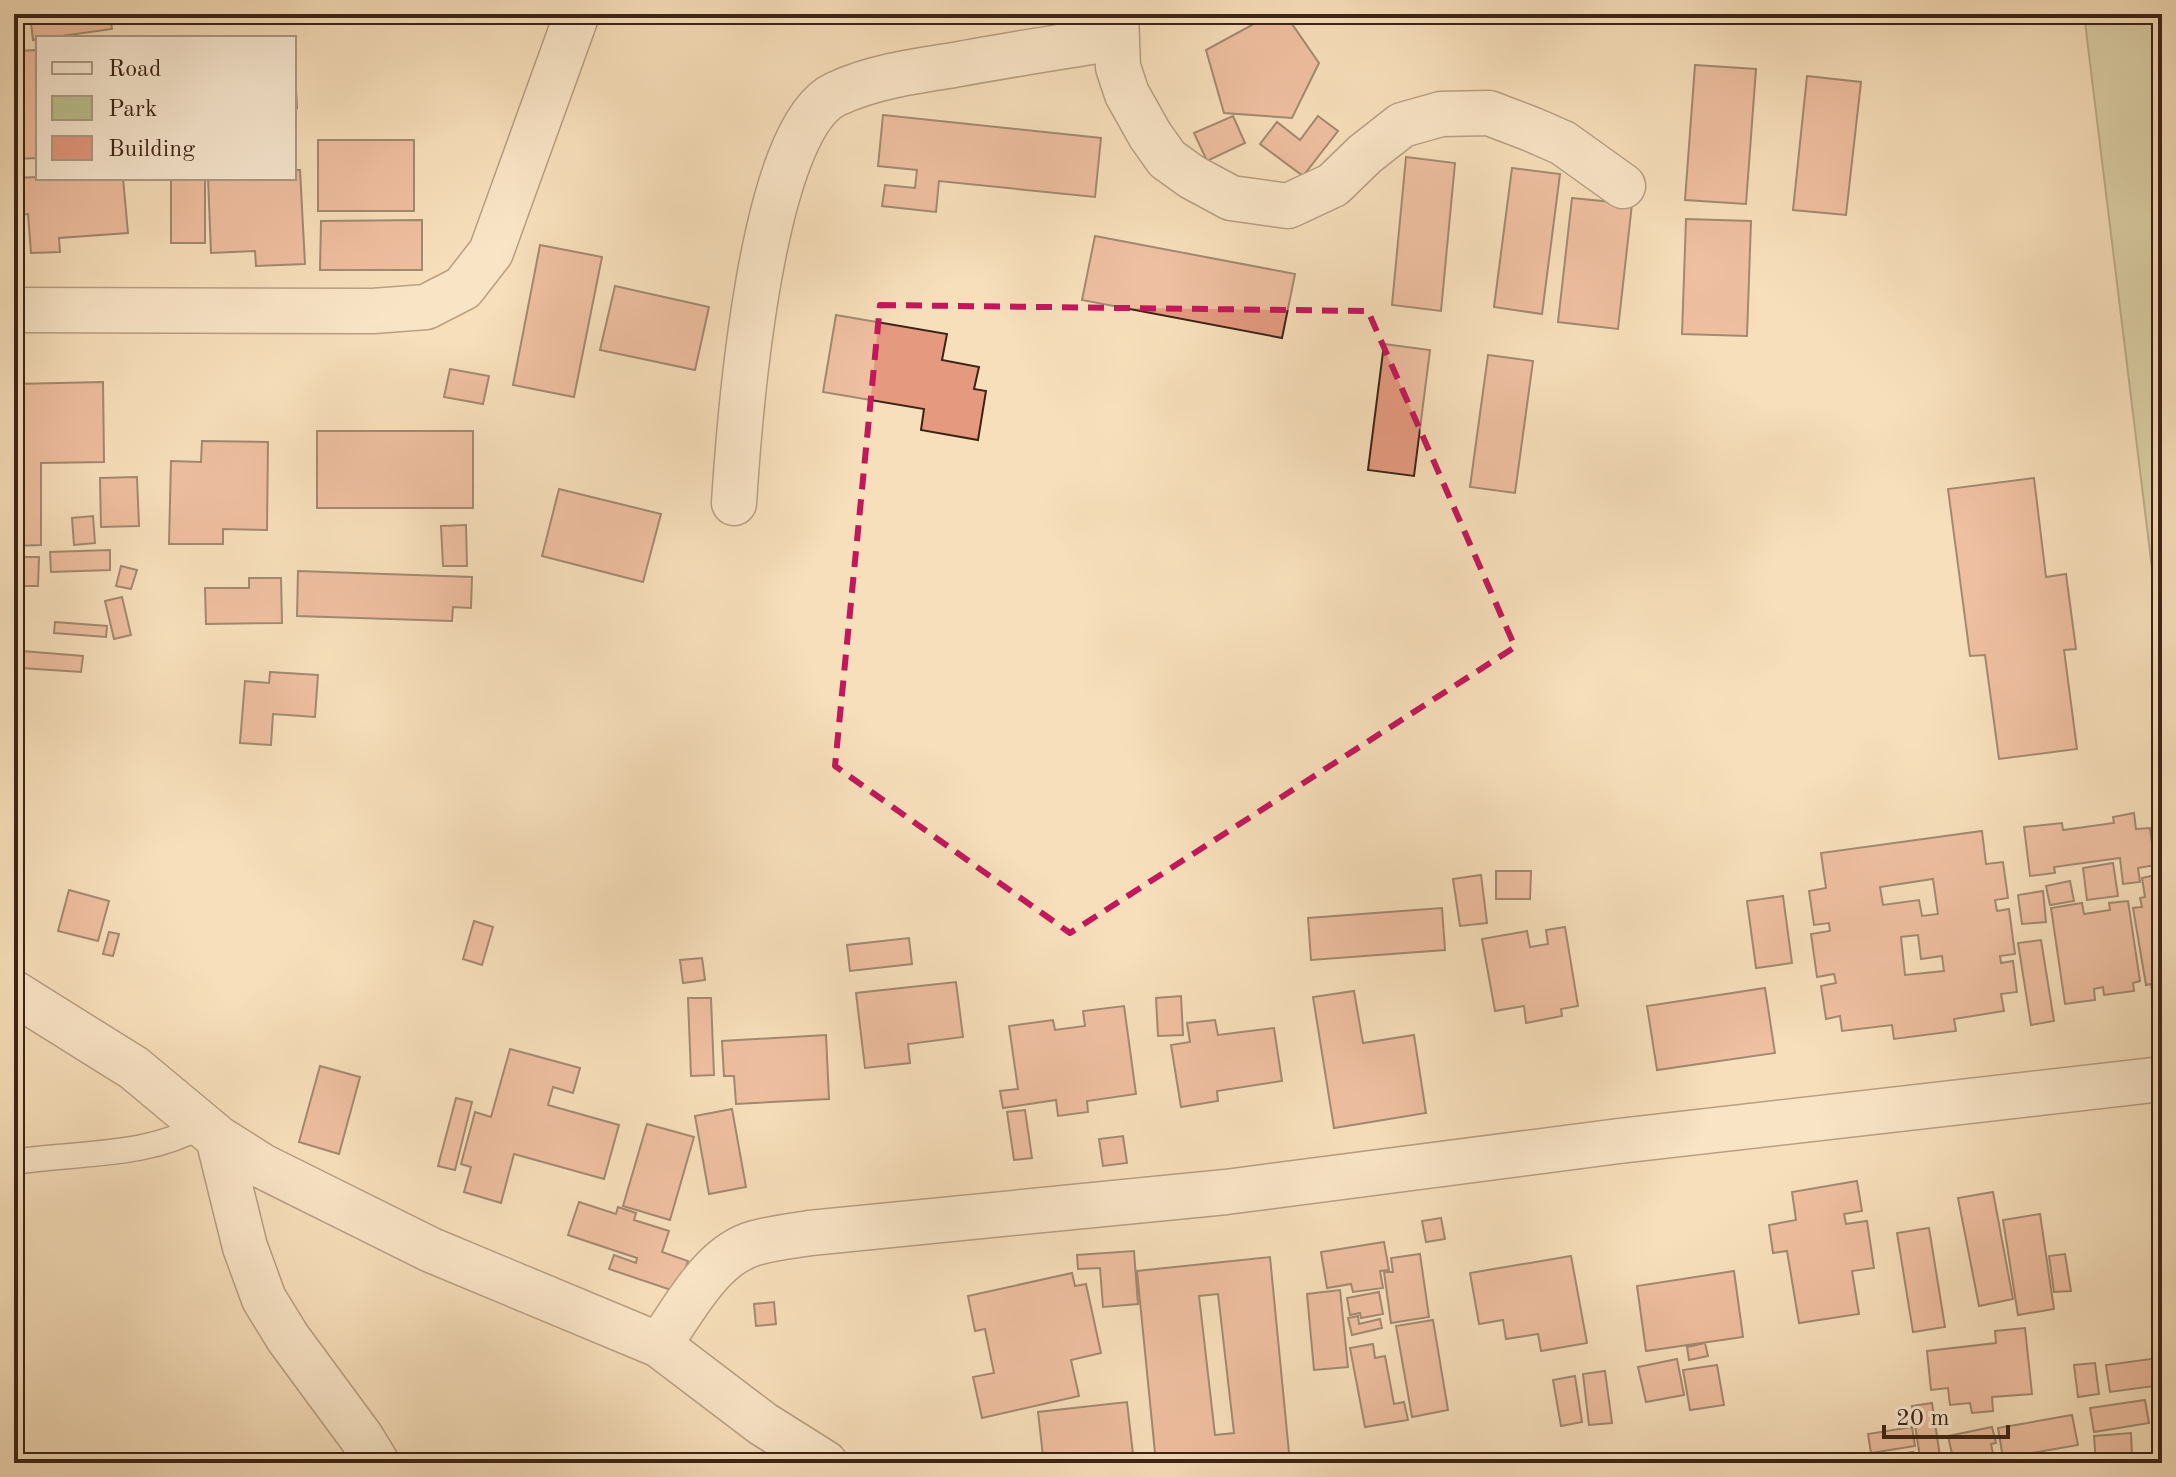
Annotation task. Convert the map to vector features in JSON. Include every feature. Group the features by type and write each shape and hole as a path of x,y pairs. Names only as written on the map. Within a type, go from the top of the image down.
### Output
{"street":[{"path":"14,310 373,311 426,307 463,288 491,252 577,14"},
{"path":"734,503 741,399 752,310 790,156 813,113 834,95 897,74 1116,26 1118,67 1127,94 1167,159 1231,198 1288,206 1333,185 1402,125 1441,114 1489,113 1531,129 1563,143 1623,186"},
{"path":"14,993 134,1068 210,1132 302,1187 431,1250 659,1345 763,1424 825,1463"},
{"path":"659,1345 709,1276 727,1257 753,1243 810,1233 1226,1192 1619,1141 2162,1079"},
{"path":"210,1132 264,1299 377,1463"}],"lane":[{"path":"14,1162 156,1145 210,1132"}],"highlighted area":[{"path":"880,305 1368,311 1515,647 1070,933 835,766"}],"green space":[{"path":"2084,14 2162,14 2162,650"}],"building":[{"path":"30,14 110,14 112,29 36,36 33,40"},
{"path":"288,14 353,14 353,18 288,18"},
{"path":"1024,14 1090,14 1088,24"},
{"path":"1261,20 1292,24 1319,63 1292,118 1224,113 1206,50"},
{"path":"36,50 36,158 14,159 14,51"},
{"path":"1695,65 1756,69 1746,204 1685,200"},
{"path":"1807,76 1861,82 1846,215 1793,210"},
{"path":"883,115 1101,138 1095,197 939,181 936,212 882,206 885,185 915,188 917,170 878,166"},
{"path":"1233,116 1245,143 1207,161 1194,133"},
{"path":"1318,116 1338,131 1303,176 1260,144 1277,122 1300,140"},
{"path":"318,140 414,140 414,211 318,211"},
{"path":"1406,157 1455,163 1441,311 1392,305"},
{"path":"1512,168 1560,174 1542,314 1494,307"},
{"path":"296,170 300,170 305,264 256,266 255,251 211,253 208,180 296,180"},
{"path":"14,178 123,180 128,233 59,238 60,252 31,253 28,214 14,215"},
{"path":"171,180 205,180 205,243 171,243"},
{"path":"1572,198 1632,204 1618,329 1558,322"},
{"path":"1686,219 1751,221 1747,336 1682,334"},
{"path":"422,220 422,270 320,270 321,221"},
{"path":"1095,236 1295,274 1282,338 1082,300"},
{"path":"540,245 602,257 574,397 513,385"},
{"path":"615,286 709,307 695,370 600,350"},
{"path":"836,315 947,334 942,360 979,367 974,389 986,391 978,440 921,430 924,409 823,392"},
{"path":"1384,344 1430,350 1414,476 1368,470"},
{"path":"1488,355 1533,361 1515,493 1470,487"},
{"path":"450,369 489,376 483,404 444,397"},
{"path":"103,382 104,462 41,463 41,545 14,546 14,384"},
{"path":"317,431 473,431 473,508 317,508"},
{"path":"202,441 268,442 267,530 223,529 223,544 169,544 171,461 201,462"},
{"path":"137,477 139,526 101,527 100,478"},
{"path":"2034,478 2046,577 2066,574 2076,649 2064,650 2077,749 1999,759 1985,655 1970,656 1948,489"},
{"path":"559,489 661,514 643,582 542,556"},
{"path":"93,516 95,543 74,545 72,518"},
{"path":"466,525 467,566 443,566 441,526"},
{"path":"110,550 110,570 51,572 50,552"},
{"path":"14,557 39,557 38,586 14,586"},
{"path":"121,566 137,570 131,589 116,586"},
{"path":"298,571 472,577 471,608 453,607 452,621 297,616"},
{"path":"249,578 281,578 282,623 206,624 205,588 249,588"},
{"path":"122,597 131,635 114,639 105,601"},
{"path":"55,622 107,626 106,637 54,633"},
{"path":"22,651 83,656 81,672 21,668"},
{"path":"270,672 318,675 315,717 273,714 271,745 240,743 245,681 269,683"},
{"path":"2134,813 2136,829 2150,828 2155,865 2138,868 2140,882 2123,884 2120,858 2054,867 2055,873 2030,876 2024,827 2062,823 2063,830 2114,823 2113,817"},
{"path":"1982,831 1986,864 2003,862 2008,898 1995,900 1997,911 2009,909 2015,954 2000,956 2001,963 2013,961 2017,992 2001,994 2004,1011 1954,1019 1956,1031 1894,1039 1892,1025 1842,1031 1840,1016 1826,1019 1821,986 1836,983 1834,974 1817,977 1811,934 1830,931 1829,923 1814,925 1809,891 1826,888 1821,853","holes":["1933,879 1938,914 1922,916 1919,900 1883,905 1880,887","1918,935 1921,959 1942,956 1944,971 1905,975 1901,937"]},
{"path":"2113,863 2118,896 2087,900 2083,868"},
{"path":"1496,871 1531,871 1530,899 1496,899"},
{"path":"2160,874 2162,915 2158,916 2162,932 2162,995 2153,996 2151,984 2146,985 2133,908 2142,907 2140,898 2145,897 2142,878"},
{"path":"1481,875 1487,923 1460,926 1453,879"},
{"path":"2070,881 2074,901 2050,905 2046,886"},
{"path":"69,890 109,901 98,941 58,931"},
{"path":"2043,891 2046,922 2022,924 2018,895"},
{"path":"1783,896 1792,963 1756,968 1747,901"},
{"path":"2128,901 2140,981 2133,983 2134,991 2104,995 2103,987 2094,989 2095,1000 2065,1004 2051,908 2082,903 2084,914 2110,910 2109,903"},
{"path":"1442,908 1445,950 1311,960 1308,918"},
{"path":"474,921 493,927 482,965 463,959"},
{"path":"1565,927 1578,1006 1561,1009 1562,1016 1526,1023 1524,1006 1495,1011 1482,939 1527,931 1530,947 1548,944 1546,930"},
{"path":"109,932 119,934 113,956 103,954"},
{"path":"909,938 912,964 850,971 847,945"},
{"path":"2041,940 2054,1021 2031,1025 2018,943"},
{"path":"702,958 705,980 683,983 680,960"},
{"path":"956,982 963,1037 908,1044 910,1063 865,1068 856,993"},
{"path":"1765,988 1775,1053 1657,1070 1647,1006"},
{"path":"1354,991 1363,1043 1414,1035 1426,1113 1334,1128 1313,997"},
{"path":"1181,996 1183,1035 1158,1036 1156,998"},
{"path":"688,998 711,998 714,1075 691,1076"},
{"path":"1124,1006 1136,1094 1087,1101 1088,1112 1058,1116 1056,1100 1003,1108 1000,1091 1018,1089 1009,1026 1053,1020 1055,1030 1085,1026 1083,1011"},
{"path":"1215,1020 1218,1035 1274,1028 1282,1081 1217,1091 1218,1101 1181,1107 1171,1045 1190,1042 1187,1023"},
{"path":"826,1035 829,1099 736,1104 734,1076 724,1076 722,1041"},
{"path":"510,1049 580,1068 573,1093 553,1087 548,1105 619,1125 604,1179 514,1154 501,1203 464,1192 471,1167 461,1164 475,1112 491,1117"},
{"path":"320,1066 360,1077 339,1154 299,1142"},
{"path":"456,1098 472,1102 455,1170 438,1166"},
{"path":"732,1109 746,1187 709,1194 695,1116"},
{"path":"1025,1110 1032,1158 1014,1160 1007,1112"},
{"path":"647,1124 694,1137 670,1220 623,1206"},
{"path":"1123,1136 1127,1163 1103,1166 1099,1139"},
{"path":"1857,1181 1862,1211 1844,1214 1846,1224 1867,1221 1874,1268 1852,1271 1859,1314 1799,1323 1787,1251 1773,1253 1769,1225 1796,1220 1792,1192"},
{"path":"1993,1192 2013,1299 1979,1306 1958,1198"},
{"path":"579,1202 616,1214 618,1207 636,1213 634,1220 669,1231 662,1252 688,1261 677,1292 609,1269 614,1255 636,1263 637,1258 568,1235"},
{"path":"2040,1214 2054,1309 2018,1315 2003,1220"},
{"path":"1441,1218 1445,1239 1426,1242 1422,1221"},
{"path":"1929,1228 1945,1327 1913,1332 1897,1233"},
{"path":"1384,1242 1389,1270 1380,1271 1383,1288 1353,1292 1351,1284 1327,1288 1321,1252"},
{"path":"1134,1251 1138,1304 1103,1307 1100,1268 1078,1269 1077,1255"},
{"path":"1420,1254 1429,1317 1391,1323 1384,1272 1393,1272 1391,1258"},
{"path":"2065,1254 2071,1291 2054,1292 2049,1256"},
{"path":"1571,1256 1587,1343 1541,1351 1538,1334 1506,1339 1503,1320 1479,1324 1470,1273"},
{"path":"1270,1257 1290,1463 1156,1463 1137,1271","holes":["1218,1294 1234,1433 1215,1435 1199,1296"]},
{"path":"1734,1271 1743,1337 1646,1351 1637,1286"},
{"path":"1072,1273 1075,1286 1086,1284 1101,1353 1071,1360 1079,1396 982,1418 973,1377 994,1373 985,1329 975,1331 968,1296"},
{"path":"1340,1290 1348,1367 1314,1370 1307,1294"},
{"path":"1379,1292 1383,1314 1361,1318 1360,1313 1350,1315 1347,1298"},
{"path":"774,1302 776,1324 756,1326 754,1304"},
{"path":"1358,1316 1359,1324 1380,1319 1382,1328 1352,1335 1348,1318"},
{"path":"1433,1320 1448,1410 1412,1417 1396,1326"},
{"path":"2025,1328 2032,1394 1992,1397 1993,1411 1972,1413 1970,1403 1950,1405 1948,1388 1931,1390 1927,1351 1996,1343 1995,1331"},
{"path":"1705,1343 1708,1356 1689,1360 1687,1347"},
{"path":"1373,1344 1375,1358 1385,1356 1394,1404 1404,1402 1408,1420 1365,1427 1350,1348"},
{"path":"2158,1358 2162,1385 2110,1392 2106,1365"},
{"path":"1677,1359 1684,1395 1646,1402 1638,1367"},
{"path":"2095,1363 2099,1394 2078,1397 2074,1365"},
{"path":"1717,1365 1724,1405 1690,1410 1683,1370"},
{"path":"1605,1371 1612,1423 1589,1425 1583,1374"},
{"path":"1575,1376 1582,1422 1561,1426 1553,1380"},
{"path":"2145,1400 2149,1423 2094,1432 2090,1408"},
{"path":"1127,1402 1134,1463 1070,1463 1069,1454 1043,1456 1038,1412"},
{"path":"1932,1403 1941,1463 1921,1463 1912,1406"},
{"path":"2072,1415 2078,1445 2003,1458 1998,1428"},
{"path":"1912,1427 1915,1446 1871,1453 1868,1434"},
{"path":"1992,1427 1996,1443 1991,1444 1995,1463 1964,1463 1963,1456 1953,1458 1948,1436"},
{"path":"2131,1433 2132,1456 2140,1456 2140,1463 2096,1463 2094,1436"},
{"path":"1913,1452 1915,1463 1851,1463"}]}
